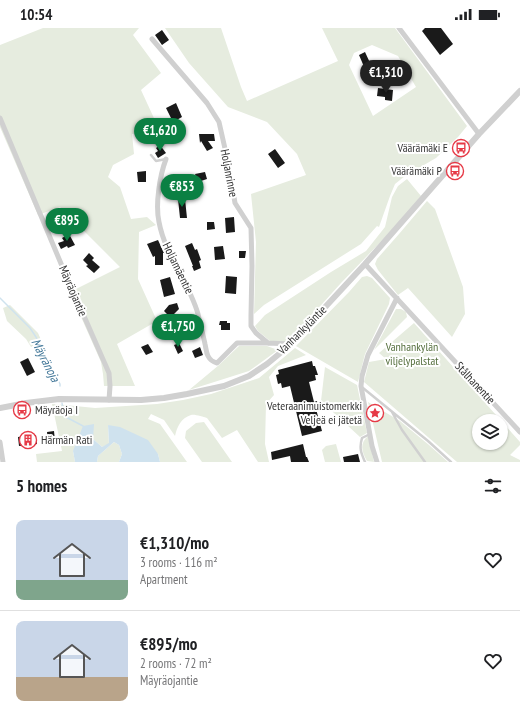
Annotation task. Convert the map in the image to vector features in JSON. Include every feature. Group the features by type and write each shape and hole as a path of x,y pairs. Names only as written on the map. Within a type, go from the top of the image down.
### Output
{"street":[{"path":"399,28 479,134"},
{"name":"Holjanrinne","path":"152,39 207,103 219,122 235,203 250,228 252,266 251,326 256,333 268,343"},
{"name":"Vanhankyläntie","path":"0,408 48,400 140,400 164,398 224,386 249,376 267,364 291,344 365,264 479,134 520,92"},
{"name":"Mäyräojantie","path":"0,118 109,374 109,400"},
{"name":"Holjamäentie","path":"166,158 160,181 158,220 163,240 198,313 208,355 217,363 237,343 291,344"},
{"name":"Stålhanentie","path":"365,264 520,432"},
{"path":"377,462 361,386 362,376 368,355 398,298"},
{"path":"0,442 3,462"}],"lane":[{"path":"151,155 156,161 166,158"},
{"path":"361,386 428,440 451,462"},
{"path":"391,410 402,430 425,462"},
{"path":"365,462 361,454 360,445 362,438 370,434"}],"green space":[{"path":"43,28 139,28 133,35 161,73 141,90 159,129 132,134 134,154 113,165 108,177 120,187 131,219 147,217 156,225 139,232 138,279 157,321 117,344 135,386 104,386 101,362 70,292 120,267 60,207 38,215 0,127 0,45"},
{"path":"165,28 221,28 247,101 338,61 322,28 395,28 467,126 436,158 405,176 395,184 379,227 377,226 361,244 264,305 254,314 256,242 251,194 306,175 297,154 267,122 228,107 189,63","holes":["372,45 398,56 416,87 373,116 349,65 354,53"]},
{"path":"407,179 421,196 397,225 341,283 287,343 270,341 258,331 255,326 265,315 366,251 385,227 392,197 398,186"},
{"path":"427,201 435,209 463,287 465,314 452,337 408,288 398,295 375,264 377,259"},
{"path":"367,276 372,278 390,298 389,304 365,354 358,382 296,346 362,277"},
{"path":"10,305 38,333 42,342 31,347 26,339 7,321 3,308"},
{"path":"396,309 401,309 406,312 407,317 374,350"},
{"name":"Vanhankylän viljelypalstat","path":"414,323 495,414 472,414 472,450 508,450 508,429 520,442 520,445 510,455 520,460 520,462 457,462 364,382 369,362 386,359 379,353"},
{"path":"239,346 267,346 278,350 249,371 189,390 219,365"},
{"path":"295,348 306,355 278,366 269,377 274,395 266,404 265,444 269,462 258,462 237,430 222,438 207,418 191,415 185,418 178,426 175,436 164,420 151,414 148,419 160,424 187,462 160,462 158,454 108,425 109,444 102,447 93,439 73,451 75,462 37,462 36,454 62,451 52,404 95,408 157,404 211,394 259,378"},
{"path":"325,367 357,385 367,433 360,437 321,401"},
{"path":"368,402 400,421 448,462 382,462"},
{"path":"204,422 232,462 202,462 185,438 186,431 196,423"},
{"path":"368,436 374,462 367,461 362,448 363,442"},
{"path":"114,442 119,445 122,454 119,462 97,462 98,456"},
{"path":"336,444 341,462 325,462 322,450 326,446"}],"water":[{"path":"94,424 93,439 102,447 109,443 108,425 120,427 148,440 158,454 160,462 119,462 122,454 119,445 114,442 98,456 97,462 75,462 73,451 83,426"}],"building":[{"path":"425,28 441,28 453,44 440,55 422,31"},
{"path":"162,30 169,40 162,45 155,35"},
{"path":"365,52 371,65 369,66 377,80 371,83 359,55"},
{"path":"378,88 393,90 392,101 385,100 385,97 377,96"},
{"path":"176,103 182,117 173,122 166,108"},
{"path":"199,134 214,134 215,141 208,141 213,148 207,151 201,141 200,143"},
{"path":"160,145 166,153 158,158 155,153 158,151 156,148"},
{"path":"275,149 285,163 278,168 268,154"},
{"path":"146,171 146,182 138,182 137,172"},
{"path":"205,172 207,179 198,182 195,174"},
{"path":"178,199 185,199 187,218 180,218"},
{"path":"54,217 58,226 51,229 47,220"},
{"path":"234,217 235,232 226,233 225,218"},
{"path":"207,222 214,222 215,229 207,230"},
{"path":"69,234 75,245 68,248 67,246 61,249 58,243 64,241 62,238"},
{"path":"158,240 164,253 163,265 155,265 155,256 153,257 147,244"},
{"path":"192,243 195,250 197,249 201,260 199,261 201,268 194,271 185,246"},
{"path":"223,246 225,259 215,260 214,247"},
{"path":"239,251 246,251 245,258 239,258"},
{"path":"89,253 94,258 92,260 100,267 94,273 86,266 88,265 83,260"},
{"path":"226,276 237,277 236,294 225,293"},
{"path":"170,277 175,294 164,297 160,280"},
{"path":"177,303 179,309 174,314 179,327 174,328 170,317 164,311 169,305"},
{"path":"220,321 227,321 227,323 230,323 230,330 221,330 221,325 219,325"},
{"path":"179,343 183,351 178,354 174,345"},
{"path":"148,344 153,352 146,355 141,347"},
{"path":"200,347 203,355 195,358 192,351"},
{"path":"28,358 35,372 27,376 20,362"},
{"path":"312,361 318,375 315,375 316,380 309,382 314,402 317,401 318,409 316,409 322,431 302,436 290,386 282,388 281,383 278,384 276,375 279,374 278,370"},
{"path":"54,431 55,441 48,441 47,432"},
{"name":"Härmän Rati","path":"25,433 30,433 30,436 36,435 37,444 19,446 18,437 25,436"},
{"path":"303,444 306,457 309,462 291,462 290,456 272,460 271,452"},
{"path":"358,454 360,462 344,462 343,457"}],"waterway":[{"name":"Mäyränoja","path":"0,298 30,328 60,386"},
{"name":"Mäyränoja","path":"62,403 64,416 83,426"}],"place":[{"name":"Väärämäki E","path":"461,148"},
{"name":"Väärämäki P","path":"455,171"},
{"name":"Mäyräoja I","path":"22,410"},
{"name":"Veteraanimuistomerkki Veljeä ei jätetä","path":"375,413"},
{"name":"Härmän Rati","path":"28,440"}]}
